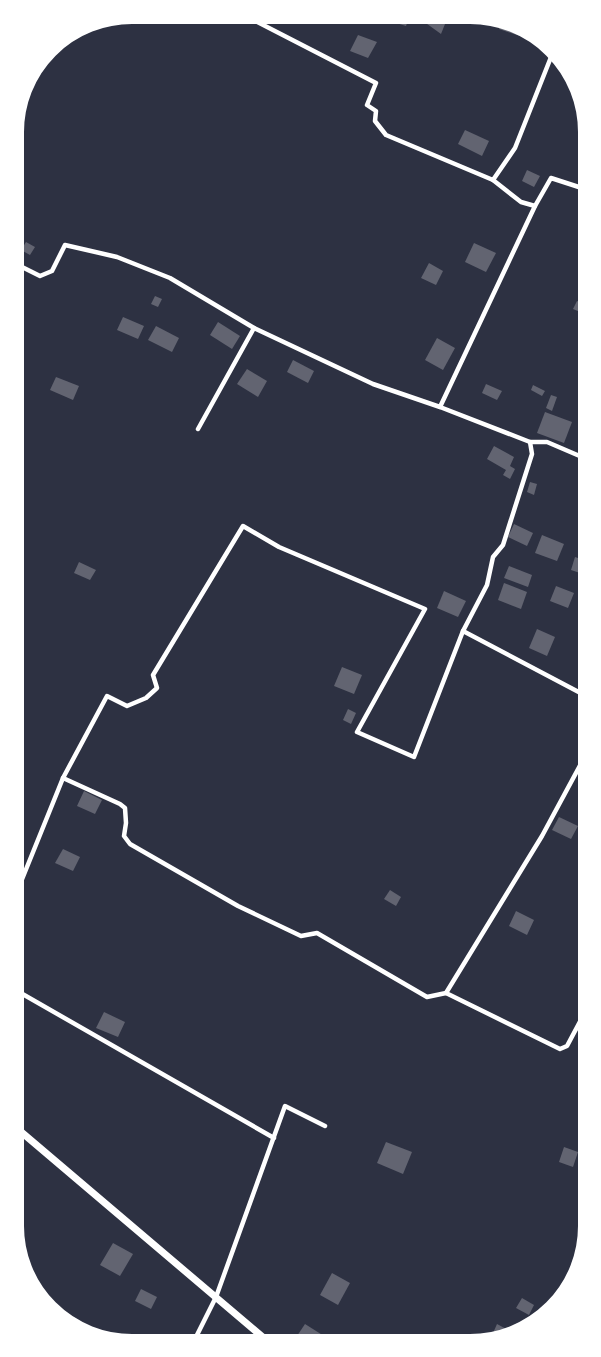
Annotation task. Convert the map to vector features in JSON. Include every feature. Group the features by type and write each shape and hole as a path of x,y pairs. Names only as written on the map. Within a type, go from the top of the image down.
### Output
{"main road":[{"path":"20,1131 264,1338"}],"street":[{"path":"253,20 376,83 367,105 376,111 375,121 386,135 492,180 521,202 536,206"},
{"path":"492,180 515,148 552,56"},
{"path":"440,407 551,178 582,188"},
{"path":"20,266 40,276 52,271 64,245 117,257 170,278 254,328 373,384 530,442 547,442 582,457"},
{"path":"198,429 254,328"},
{"path":"20,884 63,778 107,696 127,706 146,699 157,688 153,675 243,526 279,547 424,609 357,732 414,757 463,632 487,585 494,557 503,545 532,454 530,442"},
{"path":"463,632 581,694"},
{"path":"446,993 542,836 581,763"},
{"path":"63,778 120,804 124,808 126,823 124,836 130,844 228,900 301,936 317,933 427,996 446,993 560,1049 567,1046 581,1019"},
{"path":"20,993 274,1138"},
{"path":"196,1338 216,1298 285,1106 325,1126"}],"building":[{"path":"393,20 408,20 406,26 393,22"},
{"path":"424,20 447,20 441,34"},
{"path":"501,24 524,34 523,37 499,29"},
{"path":"358,35 377,42 368,58 350,51"},
{"path":"465,130 489,141 482,156 458,144"},
{"path":"527,170 540,176 534,187 522,181"},
{"path":"26,242 35,247 30,255 21,250"},
{"path":"474,243 496,253 486,272 465,262"},
{"path":"429,263 443,271 436,285 421,278"},
{"path":"155,296 162,299 158,307 151,304"},
{"path":"577,301 582,303 582,313 573,309"},
{"path":"123,317 144,326 138,339 117,330"},
{"path":"218,322 240,336 232,349 210,335"},
{"path":"156,326 179,338 172,352 148,340"},
{"path":"437,338 455,348 443,370 425,360"},
{"path":"293,360 314,371 308,383 287,372"},
{"path":"247,369 267,381 258,397 237,384"},
{"path":"56,377 79,386 73,400 50,390"},
{"path":"486,384 502,391 497,400 482,393"},
{"path":"533,385 545,391 542,396 531,390"},
{"path":"551,395 557,397 552,411 546,408"},
{"path":"545,412 572,422 564,443 537,433"},
{"path":"494,446 514,457 510,466 515,469 510,479 503,475 506,470 487,459"},
{"path":"530,482 537,484 534,495 527,492"},
{"path":"514,524 533,533 527,546 508,537"},
{"path":"542,535 564,544 557,561 535,553"},
{"path":"575,557 582,559 582,574 571,570"},
{"path":"79,562 96,570 90,580 74,573"},
{"path":"509,566 532,575 528,587 504,578"},
{"path":"504,583 527,592 521,609 498,600"},
{"path":"556,586 574,593 568,608 550,601"},
{"path":"444,591 466,601 458,617 437,608"},
{"path":"537,629 555,637 547,656 529,648"},
{"path":"342,667 362,675 354,694 334,686"},
{"path":"348,709 356,713 351,724 343,720"},
{"path":"84,791 102,800 95,814 77,806"},
{"path":"559,817 578,826 571,839 552,830"},
{"path":"63,849 80,857 73,871 55,863"},
{"path":"390,890 401,897 396,906 384,899"},
{"path":"516,911 534,920 527,935 509,926"},
{"path":"104,1012 125,1022 118,1037 96,1028"},
{"path":"386,1142 412,1152 403,1174 377,1163"},
{"path":"564,1147 578,1152 573,1167 559,1162"},
{"path":"113,1243 133,1254 120,1276 100,1265"},
{"path":"332,1273 350,1283 338,1305 320,1295"},
{"path":"141,1289 157,1297 151,1309 135,1301"},
{"path":"522,1298 534,1305 529,1315 516,1308"},
{"path":"305,1324 324,1336 323,1338 296,1338"},
{"path":"497,1324 509,1330 498,1334 492,1335"}]}
